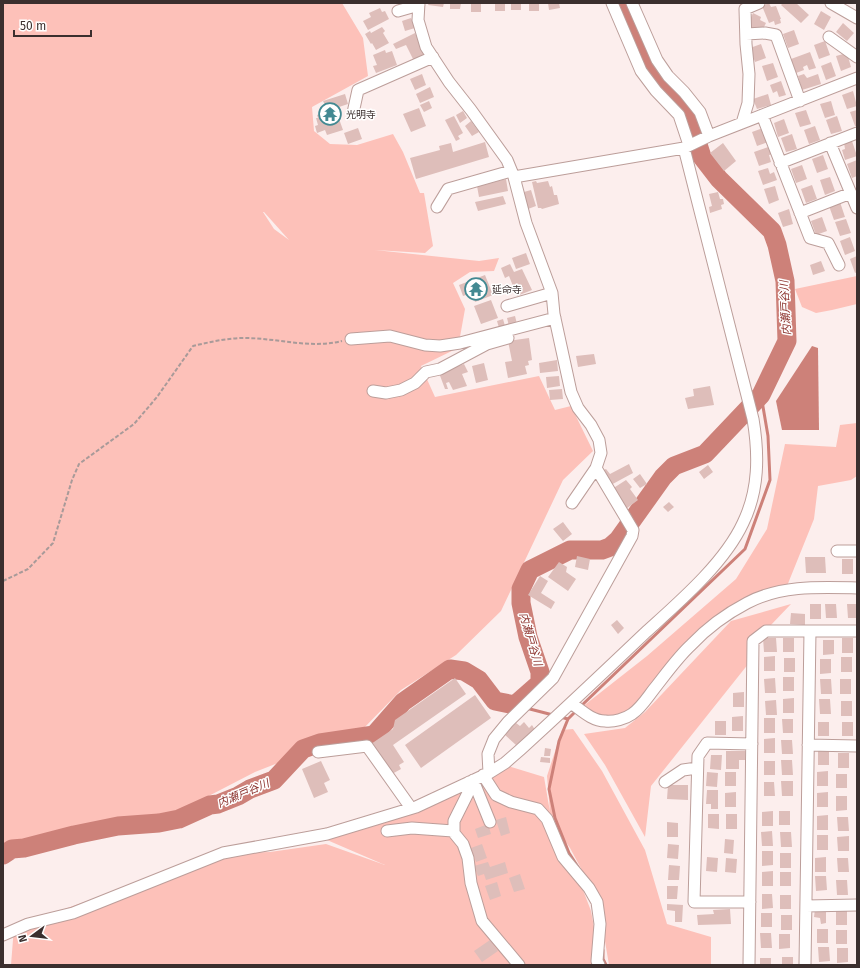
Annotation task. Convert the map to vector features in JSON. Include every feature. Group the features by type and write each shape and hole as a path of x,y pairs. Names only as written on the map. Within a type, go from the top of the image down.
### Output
{"street":[{"path":"3,935 28,924 73,913 224,853 327,834 411,808 505,763 550,722 573,707 690,592 723,555 734,539 749,509 756,480 758,461 757,443 749,400 679,115 656,91 641,71 612,3"},
{"path":"632,3 657,60 668,76 684,92 700,112 706,137"},
{"path":"742,123 748,103 749,74 745,6 759,3"},
{"path":"831,3 857,18"},
{"path":"398,11 419,4 418,20 426,47 449,82 507,160 512,174 526,223 552,293 556,321 571,392 578,408 599,440 601,453 596,468 572,503"},
{"path":"746,34 765,33 776,35 800,101"},
{"path":"830,37 857,57"},
{"path":"353,113 358,90 433,57"},
{"path":"437,207 448,189 471,181 686,146 857,78"},
{"path":"762,115 810,238 828,243 839,265"},
{"path":"780,163 857,133"},
{"path":"830,143 857,208"},
{"path":"800,214 851,193"},
{"path":"507,306 552,293"},
{"path":"351,339 390,336 425,345 440,346 460,343 556,321"},
{"path":"373,391 386,394 401,390 415,383 426,372 440,369 487,344 556,321"},
{"path":"519,965 482,920 471,883 468,858 463,844 453,831 454,821 478,777 494,739 508,722 553,678 632,536 633,530 596,468"},
{"path":"837,551 857,551"},
{"path":"573,707 589,716 605,721 621,719 640,707 690,645 713,625 748,602 772,593 798,588 857,588"},
{"path":"749,965 753,641 766,631 857,631"},
{"path":"805,965 810,631"},
{"path":"750,902 694,902 698,756 707,744 752,744"},
{"path":"808,745 857,746"},
{"path":"318,752 367,746 411,808"},
{"path":"665,782 683,770 697,768"},
{"path":"478,777 490,822"},
{"path":"478,777 496,795 511,802 538,809 547,819 562,857 589,888 597,902 600,924 597,960 598,965"},
{"path":"387,831 412,828 453,831"},
{"path":"806,906 857,905"}],"path":[{"path":"3,581 28,569 53,543 72,480 79,464 134,424 157,397 193,346 217,340 243,338 302,344 318,344 351,339"}],"shaded area":[{"path":"3,3 342,3 363,38 368,76 312,107 314,131 330,144 357,145 393,134 403,152 420,193 424,193 433,246 425,253 375,250 479,261 499,258 494,271 470,272 453,283 465,309 458,348 421,366 435,397 539,376 555,410 571,406 593,451 563,480 501,611 456,655 401,690 362,730 255,772 170,816 11,846 3,854","holes":["264,212 289,240 274,229"]},
{"path":"857,276 857,304 832,310 816,313 802,307 795,289"},
{"path":"812,346 818,348 819,430 782,430 776,401"},
{"path":"857,423 857,476 851,480 818,486 814,519 787,586 722,618 631,714 607,718 582,707 647,656 736,579 767,529 785,444 836,447 840,425"},
{"path":"791,604 770,626 748,643 749,663 651,786 645,837 605,765 584,734 625,728 645,712 731,621"},
{"path":"573,729 602,771 645,850 667,924 711,937 711,965 609,965 598,900 570,848 553,823 575,869 591,911 601,965 11,965 14,927 126,887 232,853 270,852 326,844 385,865 327,840 395,817 508,766 544,777 550,812 547,776 562,730"}],"building":[{"path":"429,3 444,3 443,7 428,5"},
{"path":"450,3 461,3 460,9 450,9"},
{"path":"471,3 481,3 481,12 471,12"},
{"path":"495,3 505,3 505,11 495,11"},
{"path":"511,3 521,3 521,10 511,10"},
{"path":"529,3 539,3 539,11 529,11"},
{"path":"548,3 559,3 560,8 549,10"},
{"path":"769,3 771,7 776,6 781,23 775,25 774,21 769,23 762,6"},
{"path":"783,3 796,3 809,15 801,23 781,5"},
{"path":"380,8 382,12 385,11 389,19 368,30 363,21 371,17 369,13"},
{"path":"821,11 831,17 824,30 814,24"},
{"path":"753,13 761,17 760,20 766,23 763,29 759,27 758,30 747,26"},
{"path":"411,18 415,28 405,31 402,21"},
{"path":"843,23 854,33 847,41 836,32"},
{"path":"382,27 385,31 383,33 389,43 376,50 365,34 370,31 371,33"},
{"path":"794,30 799,44 788,48 783,34"},
{"path":"415,33 426,55 414,61 406,45 396,49 393,44"},
{"path":"825,41 830,55 819,59 814,45"},
{"path":"761,44 766,58 755,62 750,48"},
{"path":"385,50 386,53 392,51 397,65 376,73 373,66 377,65 373,55"},
{"path":"810,52 816,68 809,70 807,65 803,67 804,70 796,73 791,59"},
{"path":"847,53 851,67 841,71 836,56"},
{"path":"831,62 836,76 826,80 821,66"},
{"path":"773,63 778,77 767,81 762,66"},
{"path":"422,74 426,85 415,90 410,79"},
{"path":"804,74 807,78 818,74 821,84 802,90 798,76"},
{"path":"781,81 786,95 779,97 777,91 773,93 770,85"},
{"path":"430,87 434,97 420,103 416,94"},
{"path":"853,91 857,106 847,109 842,95"},
{"name":"光明寺","path":"345,94 348,104 339,107 341,115 338,116 343,130 327,135 325,130 317,133 315,126 318,125 316,118 318,118 317,115 322,113 320,107 325,105 323,101"},
{"path":"768,94 771,105 757,109 753,99"},
{"path":"429,101 432,108 424,112 420,105"},
{"path":"831,101 835,115 825,118 820,104"},
{"path":"419,108 426,126 411,132 403,114"},
{"path":"806,110 811,124 800,127 795,113"},
{"path":"857,110 857,126 855,126 850,112"},
{"path":"463,111 467,118 460,123 456,115"},
{"path":"454,116 463,133 458,136 460,139 456,141 445,120"},
{"path":"837,116 842,131 831,134 826,120"},
{"path":"784,119 789,133 778,137 774,123"},
{"path":"471,121 479,132 472,136 465,126"},
{"path":"815,126 820,140 809,144 804,130"},
{"path":"358,128 362,139 348,144 344,133"},
{"path":"763,128 768,142 757,146 752,132"},
{"path":"792,134 797,149 786,152 781,138"},
{"path":"852,141 857,156 845,160 842,150 845,149 844,143"},
{"path":"485,142 489,157 416,179 410,158 440,150 439,146 451,143 453,152"},
{"path":"723,143 736,161 724,171 710,153"},
{"path":"771,146 774,154 769,155 771,162 759,166 754,152"},
{"path":"823,155 828,169 817,173 812,159"},
{"path":"857,160 857,176 852,178 847,164"},
{"path":"802,165 807,179 796,183 791,169"},
{"path":"768,168 770,174 774,172 777,180 763,185 758,171"},
{"path":"830,177 835,191 825,195 820,180"},
{"path":"506,179 508,191 479,197 477,186"},
{"path":"536,181 537,183 548,181 550,187 552,186 554,195 557,195 559,204 542,209 538,208 532,182"},
{"path":"812,185 817,199 806,203 801,189"},
{"path":"775,186 779,200 769,204 764,189"},
{"path":"531,190 536,206 528,209 524,192"},
{"path":"718,192 720,199 723,199 724,204 721,205 722,209 710,213 709,207 712,206 709,194"},
{"path":"503,196 506,204 478,211 475,202"},
{"path":"840,202 845,217 834,220 829,206"},
{"path":"789,209 793,224 783,227 778,213"},
{"path":"822,217 827,231 816,235 811,221"},
{"path":"846,219 851,233 840,236 835,222"},
{"path":"850,237 855,251 845,255 840,241"},
{"path":"526,253 530,264 516,269 512,258"},
{"path":"857,256 857,272 855,273 850,259"},
{"path":"821,261 825,271 813,275 810,265"},
{"path":"510,264 514,272 522,269 532,290 517,296 509,276 505,278 501,268"},
{"name":"延命寺","path":"485,275 493,295 475,302 472,293 463,296 459,285"},
{"path":"491,300 498,318 481,324 474,306"},
{"path":"515,316 517,324 509,326 507,318"},
{"path":"503,319 505,326 499,328 497,321"},
{"path":"529,338 532,360 528,361 529,365 525,366 527,374 508,378 505,362 512,361 508,341"},
{"path":"594,354 596,364 578,367 576,356"},
{"path":"557,360 558,371 540,373 539,363"},
{"path":"484,363 488,380 476,383 472,366"},
{"path":"464,364 468,372 462,374 467,386 453,390 449,382 446,383 448,389 445,389 439,373"},
{"path":"559,376 560,386 547,388 546,377"},
{"path":"710,386 714,405 688,409 685,398 694,396 693,389"},
{"path":"562,389 563,399 550,400 549,390"},
{"path":"629,464 633,473 609,486 601,471 606,469 610,474"},
{"path":"708,465 713,472 704,479 699,472"},
{"path":"640,474 647,484 640,488 633,479"},
{"path":"626,480 632,487 630,489 638,500 626,509 612,489"},
{"path":"669,502 674,507 668,512 663,507"},
{"path":"563,522 572,534 563,541 553,529"},
{"path":"577,556 590,559 588,570 575,567"},
{"path":"805,557 825,557 826,573 806,573"},
{"path":"842,559 853,559 853,574 842,574"},
{"path":"559,562 567,567 566,572 576,579 568,591 548,577"},
{"path":"540,576 548,581 541,593 555,602 551,609 528,595"},
{"path":"810,604 821,604 821,619 810,619"},
{"path":"825,604 836,604 837,618 826,618"},
{"path":"847,604 857,604 857,618 848,618"},
{"path":"791,613 805,614 805,625 790,624"},
{"path":"617,620 624,628 618,634 611,625"},
{"path":"763,638 776,638 777,652 764,652"},
{"path":"783,638 794,638 794,652 783,652"},
{"path":"842,638 853,638 853,653 842,653"},
{"path":"823,640 834,640 834,654 823,655"},
{"path":"775,656 775,671 764,671 764,657"},
{"path":"841,657 852,657 852,672 841,672"},
{"path":"784,658 795,658 795,672 784,672"},
{"path":"820,659 831,659 831,673 820,674"},
{"path":"783,677 794,677 794,691 783,691"},
{"path":"455,678 466,694 393,745 404,762 399,765 401,769 392,774 371,744 393,729 395,720"},
{"path":"775,678 776,693 765,693 764,679"},
{"path":"820,679 831,679 832,694 821,694"},
{"path":"840,679 851,679 851,694 840,694"},
{"path":"744,692 744,707 733,707 733,693"},
{"path":"475,695 491,718 421,768 405,745"},
{"path":"794,698 794,713 783,713 783,699"},
{"path":"819,699 830,699 831,714 820,714"},
{"path":"776,700 777,715 766,715 765,701"},
{"path":"841,701 852,701 852,716 841,716"},
{"path":"743,716 743,731 732,731 732,717"},
{"path":"764,718 775,718 775,733 764,733"},
{"path":"782,719 793,719 793,733 783,733"},
{"path":"715,721 726,721 726,735 715,735"},
{"path":"524,722 529,728 532,725 535,730 516,745 504,734 516,723 520,726"},
{"path":"818,722 829,722 829,736 818,736"},
{"path":"842,722 853,722 853,736 842,736"},
{"path":"775,738 775,753 764,753 764,739"},
{"path":"781,740 792,740 793,754 782,754"},
{"path":"545,748 551,749 550,756 544,756"},
{"path":"829,750 829,765 818,765 818,751"},
{"path":"726,751 745,751 745,760 739,760 739,769 726,769"},
{"path":"838,753 849,753 849,768 838,768"},
{"path":"711,755 722,755 721,770 710,769"},
{"path":"541,757 550,758 550,763 540,762"},
{"path":"781,760 792,760 793,775 782,775"},
{"path":"321,761 330,780 324,783 328,792 314,798 302,769"},
{"path":"764,761 775,761 775,775 764,775"},
{"path":"828,771 828,786 817,786 817,772"},
{"path":"707,772 718,773 717,787 706,786"},
{"path":"725,772 736,772 736,786 725,786"},
{"path":"836,774 847,774 847,788 836,788"},
{"path":"781,781 793,781 793,796 782,796"},
{"path":"764,782 774,782 775,796 764,796"},
{"path":"668,785 688,785 688,800 667,799"},
{"path":"707,790 718,790 718,809 711,809 711,804 706,804"},
{"path":"736,792 736,807 725,807 725,793"},
{"path":"828,792 828,807 817,807 817,793"},
{"path":"836,796 847,796 847,810 836,811"},
{"path":"773,811 773,826 762,826 762,812"},
{"path":"779,811 790,811 790,825 779,825"},
{"path":"708,814 719,814 719,829 708,828"},
{"path":"726,814 737,814 737,829 726,829"},
{"path":"828,815 828,830 817,830 817,816"},
{"path":"506,817 510,833 501,836 496,820"},
{"path":"837,817 848,817 849,831 838,831"},
{"path":"667,822 678,823 678,837 667,837"},
{"path":"488,824 491,834 478,838 475,829"},
{"path":"772,831 773,846 762,846 761,832"},
{"path":"780,832 791,832 792,847 781,847"},
{"path":"817,835 828,835 828,850 817,850"},
{"path":"849,836 849,851 838,851 837,837"},
{"path":"725,839 734,840 733,854 724,853"},
{"path":"482,844 487,858 476,862 471,848"},
{"path":"668,844 679,845 678,859 667,858"},
{"path":"762,851 773,851 773,865 762,866"},
{"path":"780,853 791,853 791,868 780,868"},
{"path":"707,857 718,858 717,872 706,871"},
{"path":"826,857 826,872 815,872 815,858"},
{"path":"726,858 737,859 736,873 725,872"},
{"path":"837,858 848,858 849,872 838,872"},
{"path":"488,862 490,867 505,862 508,873 486,880 484,874 478,876 474,866"},
{"path":"669,865 680,866 679,880 668,880"},
{"path":"773,871 773,886 762,886 762,872"},
{"path":"780,872 791,872 791,886 780,886"},
{"path":"520,874 525,889 514,892 509,878"},
{"path":"815,876 826,876 827,890 816,891"},
{"path":"836,880 847,880 848,895 837,895"},
{"path":"497,882 501,896 490,900 485,886"},
{"path":"667,886 678,886 677,899 667,899"},
{"path":"762,894 772,894 773,908 762,909"},
{"path":"780,895 791,895 791,909 780,909"},
{"path":"667,904 683,905 682,922 675,922 675,911 667,910"},
{"path":"730,909 731,924 698,925 697,915 714,914 713,910"},
{"path":"815,909 826,909 826,923 821,924 820,918 814,917"},
{"path":"847,910 847,925 836,925 836,911"},
{"path":"761,913 772,913 772,927 761,927"},
{"path":"781,915 792,915 792,930 781,930"},
{"path":"817,929 828,929 828,943 817,943"},
{"path":"836,930 847,930 847,944 836,944"},
{"path":"760,933 771,933 772,948 761,948"},
{"path":"779,934 790,934 790,948 779,949"},
{"path":"490,940 498,951 482,962 474,951"},
{"path":"818,947 829,947 830,961 819,962"},
{"path":"837,948 848,948 848,962 837,963"},
{"path":"782,957 793,957 793,965 782,965"},
{"path":"760,958 771,958 771,965 760,965"}],"waterway":[{"name":"内瀬戸谷川","path":"3,855 12,849 24,848 74,835 118,826 159,823 179,819 210,805 218,804 238,796 250,789 274,780 303,749 320,743 374,735 403,702 450,669 464,671 479,680 495,701 515,705 540,683 540,672 528,637 521,603 521,589 530,570 570,550 602,550 610,547 618,540 663,477 674,466 705,454 761,395 787,341 785,281 777,245 772,231 719,179 702,157 690,120 680,102 655,76 639,47 620,3"},
{"path":"580,707 745,549 770,480 768,436 761,395"},
{"path":"526,708 553,715"},
{"path":"568,719 576,711"},
{"path":"560,717 568,719 559,741 549,789 555,818 569,853 578,867"},
{"path":"603,950 603,959 606,965"}],"place":[{"name":"光明寺","path":"330,114"},
{"name":"延命寺","path":"476,289"}]}
